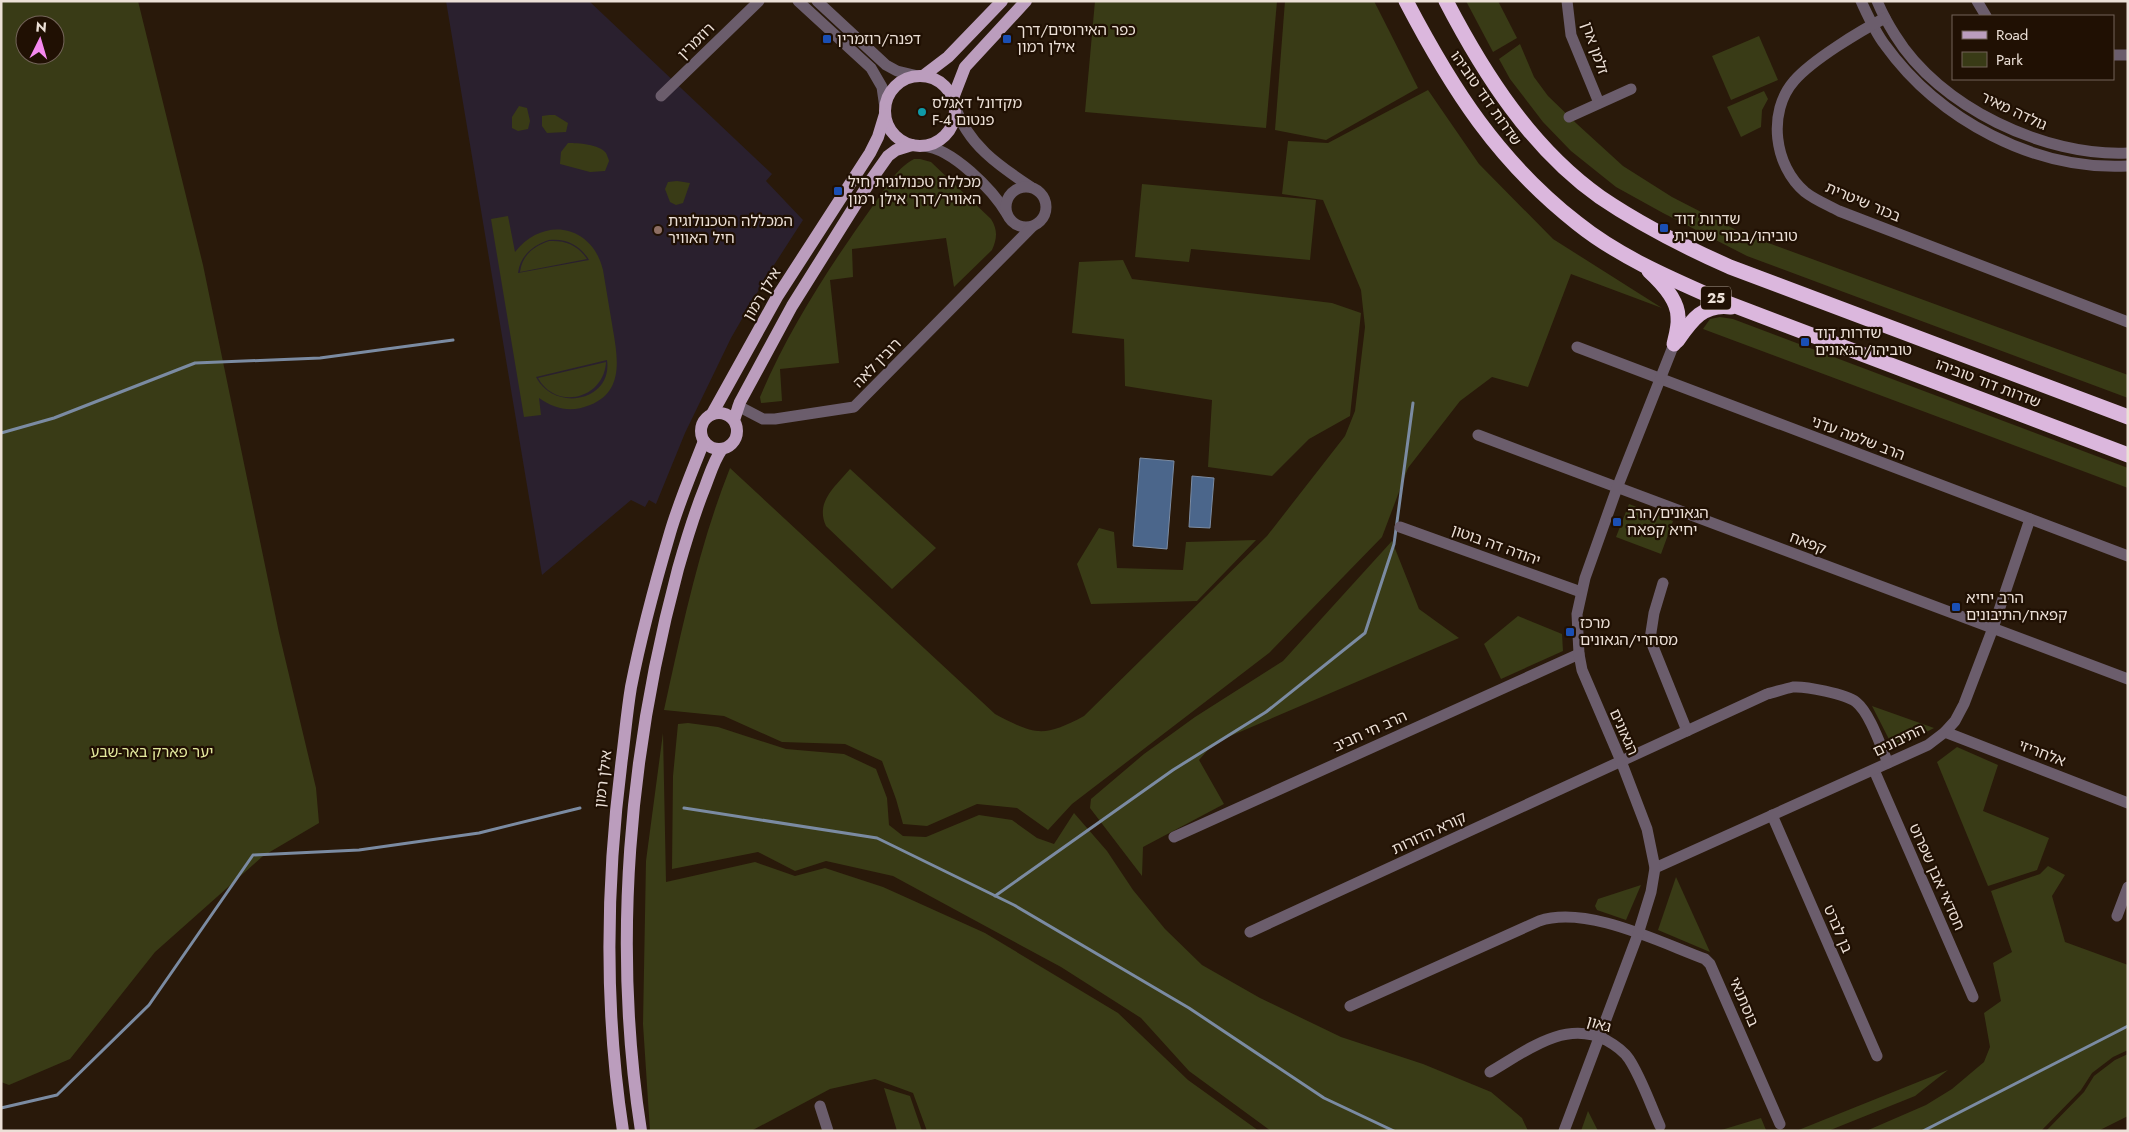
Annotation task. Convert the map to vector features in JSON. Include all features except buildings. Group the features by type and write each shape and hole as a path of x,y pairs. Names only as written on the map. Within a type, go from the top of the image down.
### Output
{"highway":[{"name":"שדרות דוד טוביהו","path":"1406,1 1458,94 1508,160 1539,191 1578,224 1641,263 1676,281 1740,308 2128,455"},
{"name":"שדרות דוד טוביהו","path":"1446,1 1488,75 1534,137 1562,166 1598,196 1634,219 1692,250 1730,267 2128,418"},
{"path":"1641,263 1665,288 1675,305 1679,316 1674,344"},
{"path":"1674,344 1693,318 1702,311 1722,306 1740,308"}],"main road":[{"path":"917,146 902,141 893,134 888,125 885,111 890,93 898,84 907,79 921,76 948,57 1002,1"},
{"path":"641,1131 630,1033 626,942 629,854 646,715 662,634 687,537 715,460 722,449 733,443 736,438 738,432 734,420 738,406 792,306 871,180 888,156 896,150 938,142 946,135 954,122 954,102 965,66 1026,1"},
{"path":"921,76 939,81 947,89 954,102"},
{"name":"אילן רמון","path":"712,414 777,297 870,153 878,137 885,111"},
{"path":"722,449 712,448 704,441 700,431 701,426 707,416 712,414 724,413 734,420"},
{"name":"אילן רמון","path":"623,1131 612,1034 608,942 616,803 631,688 645,630 670,532 704,441"}],"street":[{"path":"798,1 809,9 874,71 882,87 885,111"},
{"path":"818,1 882,62 897,71 921,76"},
{"name":"זלמן ארן","path":"1567,1 1572,35 1599,104"},
{"path":"1861,1 1884,44 1921,86 1946,108 1976,127 2005,141 2055,159 2088,166 2128,166"},
{"name":"גולדה מאיר","path":"1877,1 1895,36 1931,76 1955,97 1982,115 2009,128 2059,146 2085,152 2128,153"},
{"path":"1977,1 1985,15"},
{"name":"רוזמרין","path":"661,96 755,3"},
{"name":"בכור שיטרית","path":"1885,18 1873,24 1808,68 1793,82 1783,100 1777,131 1779,149 1785,166 1793,178 1805,192 1839,211 2128,322"},
{"path":"2114,55 2128,55"},
{"path":"1569,117 1631,89"},
{"path":"917,146 937,150 953,158 987,188 1018,226 1033,226 1043,218 1046,205 1042,194 998,163 977,144 964,128 954,102"},
{"path":"1008,216 1006,205 1011,193 1018,188 1031,187"},
{"name":"רובין לאה","path":"1004,252 1012,235 1008,216"},
{"name":"רובין לאה","path":"738,406 763,419 775,419 854,407 1004,252 1033,226"},
{"name":"הגאונים","path":"1564,1131 1638,934 1651,892 1655,868 1647,829 1621,761 1587,686 1579,654 1577,614 1581,592 1617,488 1674,344"},
{"name":"הרב שלמה עדני","path":"1577,348 2128,556"},
{"name":"קפאח","path":"1478,435 2128,679"},
{"name":"התיבונים","path":"1655,868 1928,745 1945,732 1955,721 1964,704 1994,628 2030,519"},
{"name":"יהודה דה בוטון","path":"1400,526 1581,592"},
{"path":"1663,583 1654,613 1650,639 1687,730"},
{"name":"הרב חי חביב","path":"1174,837 1579,654"},
{"name":"קורא הדורות","path":"1250,932 1767,694 1794,687 1812,688 1855,701 1863,710 1888,763"},
{"name":"אלחריזי","path":"1945,732 2128,803"},
{"name":"חסדאי אבן שפרוט","path":"1874,770 1973,996"},
{"name":"בן לברט","path":"1772,815 1877,1056"},
{"path":"2117,916 2128,887"},
{"path":"1350,1006 1552,917 1580,916 1638,934"},
{"name":"בוסתנאי","path":"1638,934 1705,959 1710,964 1780,1124"},
{"name":"גאון","path":"1490,1072 1553,1037 1576,1033 1599,1037 1618,1047 1630,1061 1660,1126"},
{"path":"820,1106 828,1131"}],"shaded area":[{"path":"446,1 589,1 772,174 766,181 803,220 765,279 731,338 685,433 656,504 649,500 645,507 631,500 542,575"}],"green space":[{"name":"יער פארק באר-שבע","path":"1,1 138,1 203,265 279,633 316,788 319,823 263,856 155,952 70,1059 9,1085 1,1082"},
{"path":"1095,1 1277,1 1266,128 1085,112"},
{"path":"1285,1 1374,1 1418,88 1326,140 1275,130"},
{"path":"1466,1 1498,1 1517,38 1493,52"},
{"path":"1759,36 1778,80 1731,100 1712,56"},
{"path":"1520,44 1534,77 1548,96 1623,166 1672,197 1744,234 2128,375 2128,398 1747,256 1616,187 1571,151 1543,122 1510,79 1499,59"},
{"path":"1428,90 1479,164 1553,239 1662,308 1571,274 1528,387 1492,377 1460,401 1408,468 1382,537 1269,653 1072,804 1048,830 1017,808 977,804 927,826 903,824 882,761 845,744 782,742 724,716 664,710 700,557 730,468 995,714 1030,730 1039,731 1058,728 1084,716 1267,536 1345,436 1355,411 1365,327 1361,290 1323,200 1282,194 1288,141 1328,143"},
{"path":"1764,91 1768,99 1762,110 1761,127 1741,137 1727,107"},
{"path":"519,106 527,108 530,121 528,129 518,131 512,128 512,117"},
{"path":"555,115 568,123 566,132 547,133 542,126 542,116"},
{"path":"568,143 588,145 603,150 609,161 605,171 590,172 560,164 561,152"},
{"path":"914,159 931,162 991,219 996,234 992,250 954,287 946,238 852,249 853,277 830,280 839,363 780,369 782,401 761,403 760,397 783,347 825,275 891,180 901,168"},
{"path":"668,182 690,183 683,203 676,205 670,202 665,189"},
{"path":"1142,184 1316,200 1310,260 1191,249 1189,262 1135,257"},
{"path":"508,216 515,252 526,241 539,233 565,230 578,235 589,243 597,255 603,270 617,359 614,381 609,391 601,399 576,409 563,409 539,398 541,415 524,417 491,219","holes":["549,240 567,241 581,250 589,260 518,273 524,256 533,248","607,360 606,374 601,385 592,393 581,397 568,398 556,395 545,388 536,377"]},
{"path":"549,241 571,244 580,250 587,259 520,272 526,256 538,246"},
{"path":"1123,260 1132,279 1332,303 1361,313 1350,416 1309,439 1272,476 1208,467 1212,400 1125,386 1124,339 1072,333 1079,262"},
{"path":"1720,317 1733,319 2128,468 2128,488 1703,329 1710,319"},
{"path":"606,362 603,375 597,385 588,392 578,396 556,395 546,388 538,378"},
{"path":"850,469 936,548 892,589 826,526 823,517 825,502 828,495"},
{"path":"1629,504 1673,521 1661,554 1616,537"},
{"path":"1099,528 1114,532 1117,568 1183,570 1186,542 1256,540 1197,601 1091,604 1077,564"},
{"path":"1392,541 1419,609 1459,638 1214,743 1199,760 1224,804 1143,847 1142,876 1090,808 1091,799 1144,754 1195,717 1283,661"},
{"path":"1518,616 1562,634 1563,651 1501,679 1484,644"},
{"path":"1872,706 1934,728 1894,749"},
{"path":"688,723 718,727 786,749 844,754 876,769 887,798 889,825 903,836 926,837 979,815 1012,820 1037,838 1054,844 1074,813 1107,851 1133,890 1165,929 1202,965 1260,998 1341,1037 1423,1064 1491,1092 1522,1118 1528,1131 1271,1131 1189,1071 1141,1018 1061,967 893,876 826,861 795,871 758,852 672,869 673,776 678,724"},
{"path":"663,733 666,882 755,862 795,876 825,868 883,887 985,933 1118,1013 1188,1080 1259,1131 927,1131 913,1093 875,1079 830,1089 751,1131 650,1131 643,1024 646,861"},
{"path":"1957,747 1998,765 1983,811 2049,838 2037,870 1988,886 1937,762"},
{"path":"2048,866 2065,875 2052,896 2065,942 2128,965 2128,1050 2113,1057 2092,1073 2081,1090 2041,1131 1866,1131 1926,1105 1952,1089 1984,1062 1990,1047 1984,1013 2001,1001 1993,963 2012,952 1991,891 2040,874"},
{"path":"1676,877 1710,952 1658,930"},
{"path":"1641,885 1626,920 1597,910 1595,906 1598,899"},
{"path":"2128,1054 2128,1116 2098,1131 2046,1131 2084,1092 2094,1076 2115,1060"},
{"path":"1948,1070 1915,1096 1828,1131 1796,1131"},
{"path":"884,1088 910,1096 922,1131 897,1131"},
{"path":"1588,1111 1598,1131 1581,1131"},
{"path":"1761,1118 1766,1130 1796,1131 1718,1131"}],"water":[{"path":"1140,458 1174,461 1167,549 1133,546"},
{"path":"1192,476 1214,478 1210,528 1189,527"}],"waterway":[{"path":"1,433 54,418 195,363 320,358 453,340"},
{"path":"995,896 1173,770 1266,712 1365,633 1394,544 1413,403"},
{"path":"1,1108 57,1095 149,1005 253,855 359,850 479,833 580,808"},
{"path":"684,808 877,838 1014,905 1189,1008 1324,1098 1394,1131"},
{"path":"1923,1131 2128,1026"}],"place":[{"name":"דפנה/רוזמרין","path":"827,39"},
{"name":"כפר האירוסים/דרך אילן רמון","path":"1007,39"},
{"name":"מקדונל דאגלס F-4 פנטום","path":"922,112"},
{"name":"מכללה טכנולוגית חיל האוויר/דרך אילן רמון","path":"838,191"},
{"name":"שדרות דוד טוביהו/בכור שטרית","path":"1664,228"},
{"name":"המכללה הטכנולוגית חיל האוויר","path":"658,230"},
{"name":"שדרות דוד טוביהו/הגאונים","path":"1805,342"},
{"name":"הגאונים/הרב יחיא קפאח","path":"1617,522"},
{"name":"הרב יחיא קפאח/התיבונים","path":"1956,607"},
{"name":"מרכז מסחרי/הגאונים","path":"1570,632"}]}
